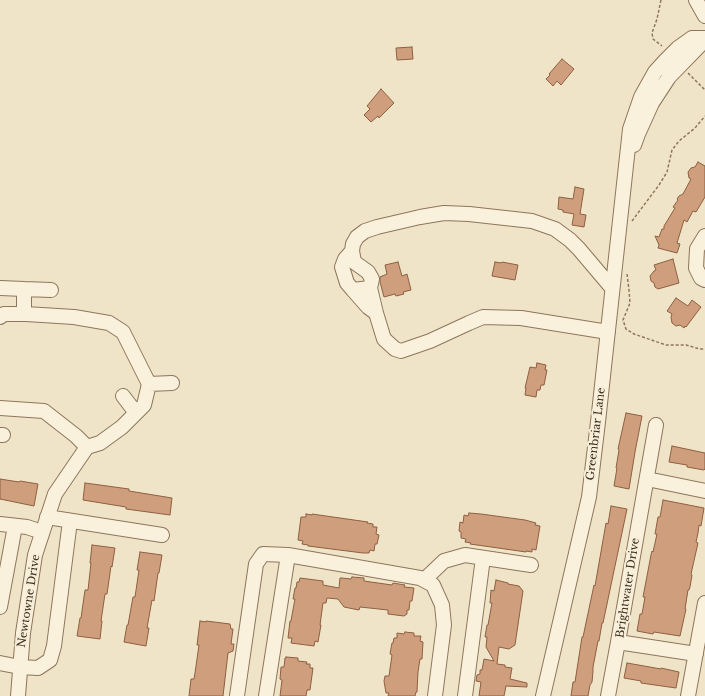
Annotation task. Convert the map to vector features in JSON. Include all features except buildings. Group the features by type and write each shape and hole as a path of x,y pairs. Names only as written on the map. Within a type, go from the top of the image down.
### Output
{"street":[{"path":"696,0 705,16"},
{"name":"Greenbriar Lane","path":"544,696 589,497 626,168 638,134 652,103 669,77 705,39"},
{"path":"608,332 521,318 483,317 430,341 401,351 395,349 384,339 370,288 372,279 368,272 354,262 352,251 353,244 357,237 364,231 420,217 444,213 469,214 532,221 555,229 570,240 612,288"},
{"path":"705,236 698,249 696,268 701,278 705,280"},
{"path":"352,251 342,267 347,283 368,307 376,313"},
{"path":"0,288 51,290"},
{"path":"353,290 370,288"},
{"path":"24,289 24,314"},
{"path":"0,317 4,314 24,314 74,317 109,322 122,332 149,384 144,405 122,427 100,443 86,447 76,436 44,411 0,408"},
{"path":"149,384 172,383"},
{"path":"123,396 136,413"},
{"name":"Brightwater Drive","path":"608,696 656,425"},
{"name":"Newtowne Drive","path":"18,696 23,633 35,555 55,494 86,447"},
{"path":"647,479 705,491"},
{"path":"47,517 162,535"},
{"path":"0,663 20,667 38,668 50,660 54,646 70,521"},
{"path":"0,524 28,527 42,532"},
{"path":"0,607 15,526"},
{"path":"237,696 256,564 263,554 288,555 420,578 433,585 442,605 444,625 435,696"},
{"path":"266,696 288,555"},
{"path":"424,580 444,561 465,555 531,565"},
{"path":"465,696 483,558"},
{"path":"688,696 705,603"},
{"path":"618,642 696,654"}],"path":[{"path":"632,222 667,172 672,150 679,141 695,128 705,116"},
{"path":"626,269 630,303 623,320 626,329 634,334 666,345 686,345 705,349"}]}
